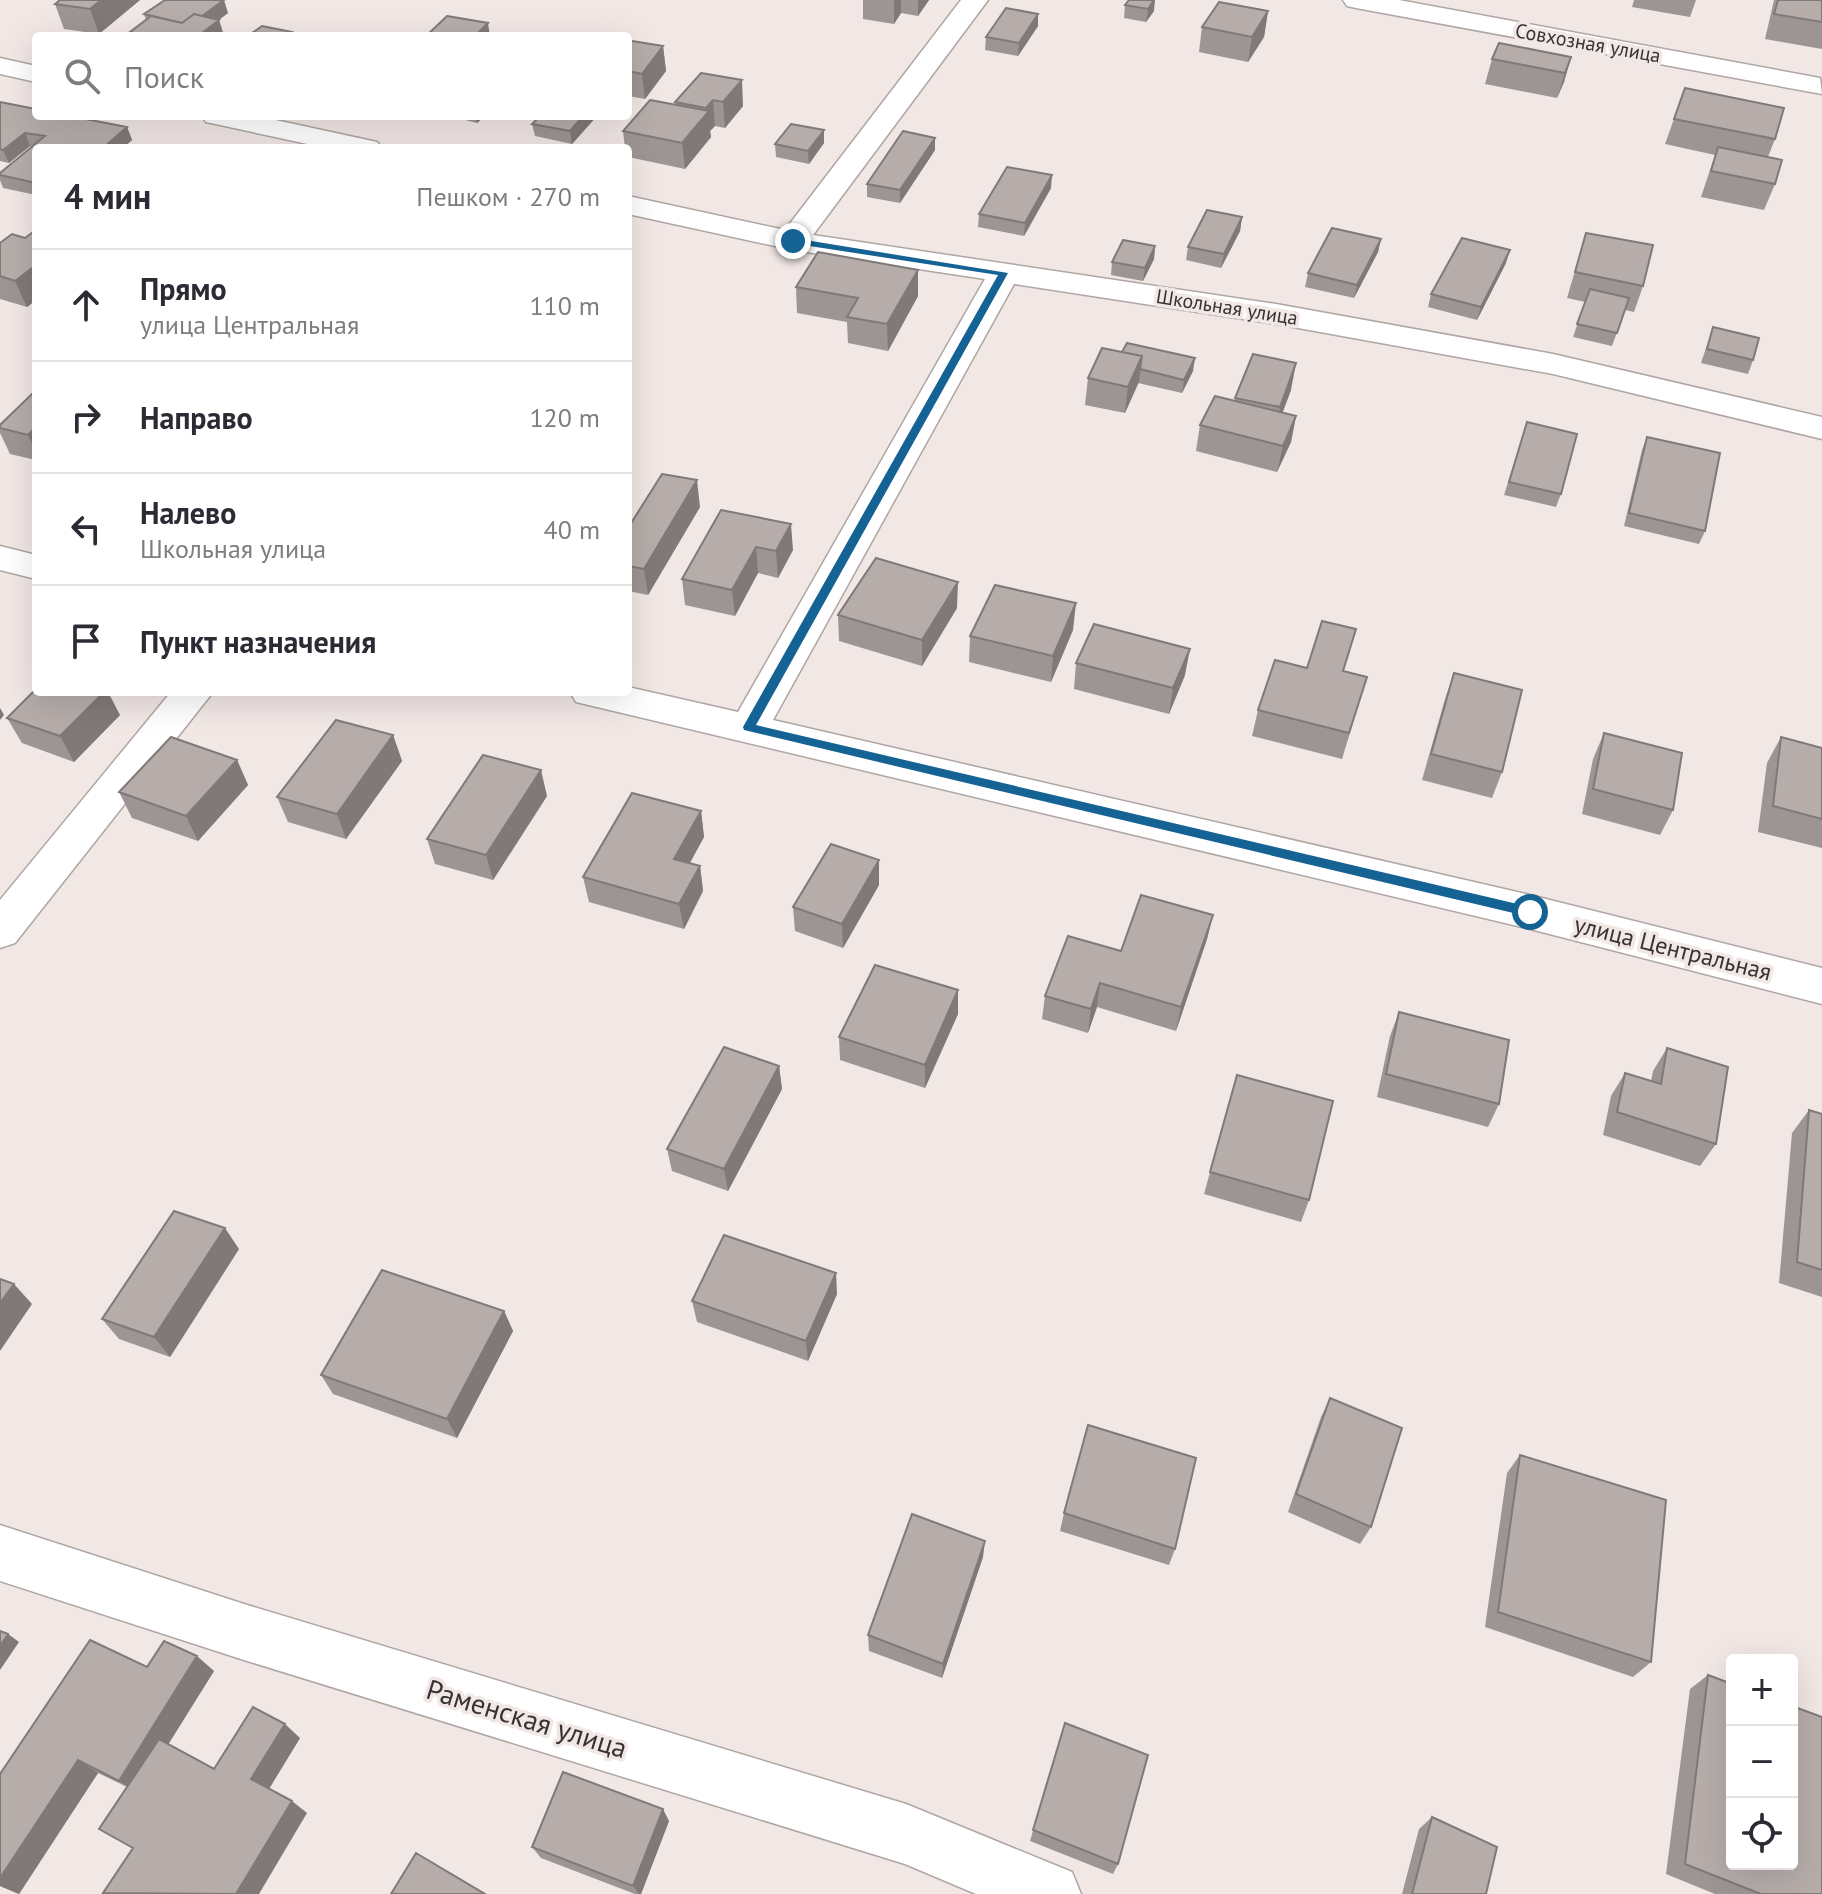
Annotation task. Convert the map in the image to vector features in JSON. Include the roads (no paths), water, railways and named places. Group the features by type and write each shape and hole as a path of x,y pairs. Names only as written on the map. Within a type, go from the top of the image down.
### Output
{"street":[{"path":"793,241 975,0"},
{"name":"Совхозная улица","path":"1356,0 1820,86"},
{"path":"2,69 32,73"},
{"path":"235,120 348,144"},
{"name":"Школьная улица","path":"632,206 793,241 1276,314 1553,364 1822,428"},
{"path":"749,727 1004,273"},
{"path":"0,558 32,566"},
{"path":"0,931 190,696"},
{"name":"улица Центральная","path":"608,696 1603,930 1822,986"},
{"name":"Раменская улица","path":"0,1553 244,1632 906,1834 1050,1894"}]}
